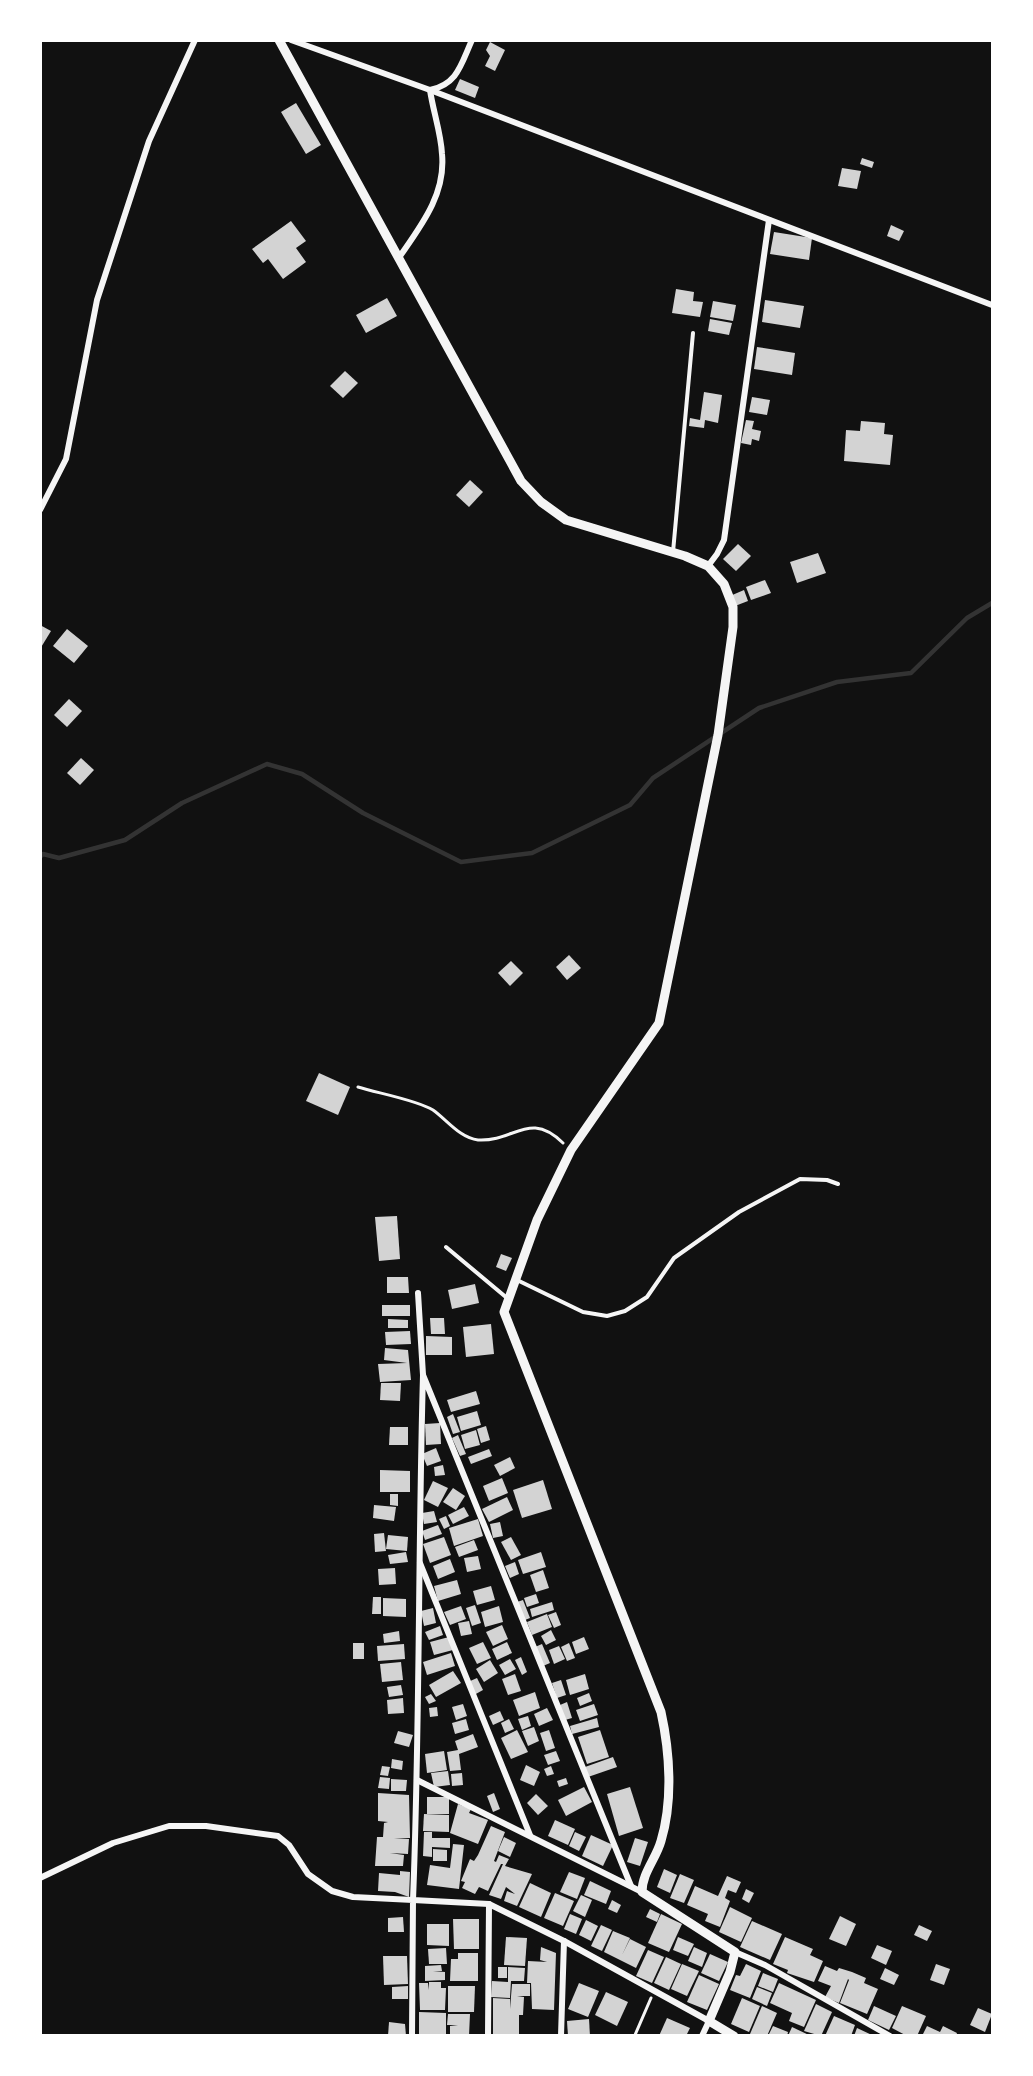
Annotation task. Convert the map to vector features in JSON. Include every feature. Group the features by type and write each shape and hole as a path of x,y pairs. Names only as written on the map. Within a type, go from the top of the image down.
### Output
{"street":[{"path":"40,510 66,459 97,300 148,141 195,40"},
{"path":"279,40 521,481 541,501 566,520 673,552 708,566 724,584 733,607 733,627 718,735 661,1014 653,1032 571,1150 537,1220 507,1298 504,1312 661,1712 667,1740 668,1816 660,1846 642,1881 642,1892"},
{"path":"291,40 430,90 993,305"},
{"path":"430,90 449,84 472,40"},
{"path":"398,259 427,218 442,175 442,153 430,90"},
{"path":"708,566 723,540 769,220"},
{"path":"412,2036 418,1559 423,1375 418,1293"},
{"path":"423,1375 631,1886"},
{"path":"418,1559 530,1835"},
{"path":"417,1780 631,1886 735,1952 765,1965 890,2036"},
{"path":"40,1878 113,1843 169,1826 206,1826 278,1836 289,1845 308,1874 332,1891 353,1897 489,1904 564,1941 734,2036"},
{"path":"488,2036 489,1904"},
{"path":"561,2036 564,1941"},
{"path":"702,2036 730,1972 735,1952"}],"lane":[{"path":"673,552 693,333"},
{"path":"516,1279 583,1312 607,1316 625,1311 647,1297 661,1281 674,1258 739,1212 800,1179 827,1180 838,1184"},
{"path":"446,1247 507,1298"}],"path":[{"path":"358,1088 427,1106 464,1135 476,1140 489,1140 517,1130 540,1127 553,1133 571,1150"},
{"path":"635,2035 654,1991"}],"building":[{"path":"490,42 505,50 495,71 485,66 490,56 486,50"},
{"path":"460,79 479,87 475,98 455,90"},
{"path":"296,103 321,145 306,154 281,112"},
{"path":"862,158 874,162 872,168 860,164"},
{"path":"842,168 861,171 857,189 838,186"},
{"path":"291,221 306,241 296,248 306,262 283,279 268,259 263,263 252,249"},
{"path":"891,225 904,231 899,241 887,236"},
{"path":"774,232 812,238 809,260 770,254"},
{"path":"676,289 694,292 693,301 703,302 700,317 672,313"},
{"path":"387,298 397,316 366,333 356,315"},
{"path":"765,300 804,306 800,328 762,322"},
{"path":"713,301 736,305 733,321 710,317"},
{"path":"710,319 732,323 729,335 708,331"},
{"path":"757,347 795,353 792,375 754,369"},
{"path":"345,371 358,383 343,398 330,386"},
{"path":"704,392 722,395 718,423 705,420 704,428 689,426 690,418 700,420"},
{"path":"752,397 770,400 767,415 749,412"},
{"path":"746,420 754,421 752,429 761,431 759,441 752,439 751,445 741,443"},
{"path":"861,421 885,423 884,434 893,435 890,465 844,461 846,430 860,431"},
{"path":"470,480 483,492 469,507 456,495"},
{"path":"738,544 751,556 736,571 723,559"},
{"path":"818,553 826,573 797,583 790,562"},
{"path":"765,580 771,593 751,600 746,587"},
{"path":"744,590 748,601 735,606 730,596"},
{"path":"40,625 51,631 40,649"},
{"path":"67,629 88,646 74,663 53,646"},
{"path":"69,699 82,711 67,727 54,715"},
{"path":"81,758 94,770 80,785 67,773"},
{"path":"569,955 581,968 567,980 556,967"},
{"path":"511,961 523,973 510,986 498,973"},
{"path":"319,1073 350,1087 338,1115 306,1101"},
{"path":"397,1216 400,1259 379,1261 375,1217"},
{"path":"501,1254 512,1258 506,1271 496,1267"},
{"path":"387,1277 408,1277 409,1293 387,1293"},
{"path":"475,1284 479,1303 452,1309 448,1290"},
{"path":"382,1305 410,1305 410,1316 382,1316"},
{"path":"430,1318 444,1318 445,1334 431,1334"},
{"path":"388,1319 408,1320 408,1328 388,1328"},
{"path":"491,1324 494,1354 466,1357 463,1327"},
{"path":"410,1331 411,1344 386,1345 385,1332"},
{"path":"426,1336 452,1337 452,1355 426,1355"},
{"path":"385,1348 408,1350 411,1380 380,1382 378,1364 407,1363 384,1360"},
{"path":"381,1383 401,1383 400,1401 380,1400"},
{"path":"476,1391 480,1404 451,1412 447,1400"},
{"path":"477,1411 481,1425 461,1431 457,1417"},
{"path":"453,1414 460,1432 453,1434 447,1417"},
{"path":"440,1423 441,1444 426,1445 425,1424"},
{"path":"486,1426 490,1440 481,1443 477,1429"},
{"path":"390,1427 408,1427 408,1445 389,1445"},
{"path":"476,1430 480,1445 465,1449 461,1435"},
{"path":"458,1435 466,1454 460,1456 452,1438"},
{"path":"436,1448 441,1461 427,1466 422,1454"},
{"path":"489,1449 492,1456 471,1464 468,1457"},
{"path":"510,1457 515,1468 500,1476 494,1465"},
{"path":"443,1465 445,1475 435,1476 434,1467"},
{"path":"380,1470 410,1471 410,1492 380,1492"},
{"path":"502,1478 508,1493 489,1501 483,1486"},
{"path":"543,1480 552,1509 522,1518 513,1490"},
{"path":"433,1481 448,1488 438,1507 424,1500"},
{"path":"453,1488 465,1496 456,1510 443,1502"},
{"path":"390,1494 398,1494 398,1506 390,1505"},
{"path":"507,1497 513,1510 489,1522 482,1509"},
{"path":"374,1505 396,1507 394,1521 373,1518"},
{"path":"464,1507 469,1516 453,1524 448,1515"},
{"path":"434,1511 437,1522 424,1524 422,1513"},
{"path":"446,1516 450,1526 444,1529 439,1519"},
{"path":"478,1519 483,1536 454,1546 449,1528"},
{"path":"500,1522 503,1536 493,1538 490,1524"},
{"path":"438,1525 442,1534 425,1540 422,1531"},
{"path":"384,1533 386,1551 375,1552 374,1534"},
{"path":"388,1535 408,1537 407,1551 386,1549"},
{"path":"444,1537 451,1555 430,1563 423,1544"},
{"path":"511,1537 521,1555 511,1560 501,1542"},
{"path":"474,1540 478,1550 459,1557 455,1547"},
{"path":"406,1552 408,1562 390,1564 388,1555"},
{"path":"541,1552 546,1567 523,1574 518,1560"},
{"path":"478,1556 481,1569 467,1572 464,1558"},
{"path":"450,1559 455,1572 438,1579 433,1566"},
{"path":"515,1562 519,1574 510,1578 505,1566"},
{"path":"395,1568 396,1584 379,1585 378,1569"},
{"path":"543,1570 549,1588 536,1592 530,1575"},
{"path":"457,1580 461,1594 438,1601 434,1586"},
{"path":"491,1586 495,1600 477,1605 473,1591"},
{"path":"536,1594 539,1603 527,1607 524,1598"},
{"path":"373,1597 381,1597 381,1614 372,1614"},
{"path":"383,1598 406,1599 406,1617 383,1616"},
{"path":"523,1600 530,1618 525,1620 517,1602"},
{"path":"552,1602 554,1610 532,1617 530,1609"},
{"path":"475,1605 481,1623 472,1626 466,1608"},
{"path":"461,1606 466,1619 450,1625 444,1612"},
{"path":"499,1606 503,1622 485,1627 481,1612"},
{"path":"433,1608 436,1623 424,1626 421,1611"},
{"path":"556,1612 561,1625 554,1628 548,1615"},
{"path":"547,1614 552,1627 532,1635 527,1622"},
{"path":"469,1621 472,1634 461,1636 458,1623"},
{"path":"502,1625 508,1639 493,1646 486,1632"},
{"path":"440,1626 443,1635 429,1640 425,1632"},
{"path":"551,1630 556,1640 546,1645 541,1636"},
{"path":"399,1631 400,1641 384,1643 383,1634"},
{"path":"449,1637 453,1650 434,1655 430,1642"},
{"path":"584,1637 589,1649 576,1654 572,1642"},
{"path":"483,1642 491,1658 477,1664 469,1648"},
{"path":"507,1642 512,1653 497,1660 492,1649"},
{"path":"353,1643 364,1643 364,1659 353,1659"},
{"path":"569,1643 575,1658 567,1661 561,1647"},
{"path":"404,1644 405,1659 378,1661 377,1646"},
{"path":"542,1644 550,1663 543,1666 535,1647"},
{"path":"559,1646 565,1659 554,1664 549,1650"},
{"path":"451,1653 455,1666 427,1675 423,1662"},
{"path":"521,1657 527,1672 522,1675 515,1660"},
{"path":"510,1659 516,1669 505,1675 499,1665"},
{"path":"490,1660 498,1673 484,1682 476,1669"},
{"path":"401,1662 403,1680 382,1682 380,1664"},
{"path":"453,1671 461,1683 436,1697 429,1685"},
{"path":"515,1674 521,1691 508,1695 502,1679"},
{"path":"585,1674 589,1689 570,1695 566,1680"},
{"path":"477,1678 483,1690 474,1695 468,1682"},
{"path":"561,1680 566,1695 557,1698 552,1683"},
{"path":"401,1685 403,1695 389,1697 387,1687"},
{"path":"535,1692 540,1708 519,1716 513,1700"},
{"path":"589,1693 592,1701 580,1706 577,1698"},
{"path":"431,1694 436,1701 429,1704 425,1697"},
{"path":"403,1698 404,1713 388,1714 387,1700"},
{"path":"567,1702 572,1718 565,1720 560,1705"},
{"path":"463,1704 467,1716 456,1720 452,1707"},
{"path":"594,1704 598,1715 580,1721 576,1710"},
{"path":"437,1707 438,1716 430,1717 429,1708"},
{"path":"547,1708 553,1720 539,1726 534,1714"},
{"path":"500,1711 504,1720 493,1725 489,1716"},
{"path":"528,1716 531,1726 522,1730 518,1719"},
{"path":"597,1718 599,1727 572,1734 570,1726"},
{"path":"466,1719 469,1730 455,1734 452,1723"},
{"path":"509,1719 514,1729 505,1733 501,1723"},
{"path":"534,1727 539,1741 528,1746 522,1731"},
{"path":"517,1730 528,1752 511,1759 501,1738"},
{"path":"549,1730 555,1748 546,1751 540,1733"},
{"path":"600,1730 609,1757 587,1764 578,1737"},
{"path":"398,1731 413,1735 409,1747 394,1743"},
{"path":"473,1734 478,1747 459,1754 461,1770 450,1771 447,1752 458,1750 455,1741"},
{"path":"444,1751 447,1770 427,1773 425,1754"},
{"path":"556,1751 560,1761 548,1765 544,1755"},
{"path":"613,1757 617,1767 588,1777 585,1767"},
{"path":"392,1759 403,1761 402,1770 391,1768"},
{"path":"526,1765 540,1772 534,1786 520,1780"},
{"path":"382,1766 390,1767 388,1776 380,1775"},
{"path":"551,1766 554,1774 547,1776 544,1769"},
{"path":"448,1771 450,1785 434,1787 431,1773"},
{"path":"462,1773 463,1785 452,1786 451,1774"},
{"path":"380,1777 390,1778 389,1789 378,1788"},
{"path":"566,1778 568,1784 559,1787 557,1781"},
{"path":"391,1779 407,1780 406,1791 391,1791"},
{"path":"584,1787 592,1802 566,1816 558,1800"},
{"path":"630,1787 643,1828 619,1836 607,1794"},
{"path":"378,1793 409,1795 410,1838 394,1838 409,1839 408,1854 390,1853 404,1855 403,1866 375,1866 377,1837 383,1837 384,1823 388,1822 378,1821"},
{"path":"494,1793 500,1809 493,1812 487,1796"},
{"path":"536,1794 548,1806 538,1815 527,1803"},
{"path":"427,1797 449,1797 449,1814 427,1814"},
{"path":"458,1804 471,1809 469,1813 488,1820 478,1844 450,1833"},
{"path":"424,1814 449,1815 449,1832 423,1831"},
{"path":"555,1820 575,1829 568,1845 548,1836"},
{"path":"491,1826 505,1832 494,1861 496,1862 499,1855 509,1859 505,1866 532,1874 517,1906 504,1901 507,1891 515,1894 506,1887 501,1899 489,1895 503,1864 488,1891 479,1887 475,1894 462,1888 465,1882 461,1881 470,1859 474,1861 478,1855"},
{"path":"424,1832 432,1832 432,1838 450,1838 450,1848 432,1847 432,1857 423,1856"},
{"path":"575,1832 586,1837 579,1851 569,1846"},
{"path":"591,1835 613,1845 603,1866 582,1856"},
{"path":"504,1837 516,1843 510,1857 498,1851"},
{"path":"635,1838 648,1842 640,1866 627,1862"},
{"path":"453,1844 464,1845 459,1889 427,1885 430,1865 450,1868"},
{"path":"433,1849 447,1850 447,1861 433,1861"},
{"path":"664,1869 677,1875 670,1893 657,1887"},
{"path":"400,1871 410,1872 409,1897 395,1892 378,1891 379,1873 400,1875"},
{"path":"569,1872 585,1878 577,1899 560,1892"},
{"path":"680,1874 694,1880 684,1903 670,1898"},
{"path":"727,1876 741,1882 736,1893 728,1890 725,1898 730,1901 720,1927 705,1921 708,1914 687,1905 695,1886 718,1896"},
{"path":"590,1881 611,1891 606,1904 584,1895"},
{"path":"530,1883 551,1893 541,1917 519,1907"},
{"path":"746,1889 754,1893 749,1903 742,1899"},
{"path":"555,1893 574,1901 563,1926 544,1918"},
{"path":"581,1895 592,1900 585,1917 573,1911"},
{"path":"612,1900 621,1905 617,1913 608,1909"},
{"path":"730,1907 752,1918 741,1942 719,1932"},
{"path":"650,1909 660,1914 657,1922 646,1917"},
{"path":"570,1914 582,1919 576,1934 564,1929"},
{"path":"661,1914 682,1924 669,1952 648,1943"},
{"path":"840,1916 856,1924 846,1946 829,1939"},
{"path":"403,1917 404,1932 388,1932 388,1918"},
{"path":"453,1919 479,1919 479,1949 454,1949"},
{"path":"586,1920 598,1926 591,1941 579,1935"},
{"path":"752,1921 782,1934 770,1960 740,1947"},
{"path":"427,1924 449,1924 449,1946 427,1945"},
{"path":"601,1925 612,1930 602,1951 591,1946"},
{"path":"919,1925 932,1931 927,1941 914,1935"},
{"path":"613,1931 630,1938 622,1955 630,1939 646,1947 636,1968 604,1952"},
{"path":"506,1937 527,1938 525,1966 504,1965"},
{"path":"678,1937 694,1944 688,1956 673,1950"},
{"path":"785,1937 813,1949 810,1955 823,1961 814,1982 787,1973 788,1970 773,1964"},
{"path":"877,1945 892,1951 886,1965 871,1958"},
{"path":"541,1947 556,1953 554,2010 532,2009 531,1983 527,1983 528,1961 547,1962 540,1960"},
{"path":"694,1947 707,1953 702,1967 688,1961"},
{"path":"446,1948 447,1964 429,1964 428,1949"},
{"path":"648,1950 664,1957 652,1983 636,1976"},
{"path":"458,1953 478,1953 478,1981 450,1981 451,1959 458,1959"},
{"path":"710,1954 728,1962 719,1981 701,1973"},
{"path":"383,1956 407,1956 408,1984 384,1985"},
{"path":"666,1957 681,1964 669,1990 654,1983"},
{"path":"682,1964 699,1971 687,1996 671,1989"},
{"path":"746,1964 761,1971 750,1998 730,1990 736,1975 740,1976"},
{"path":"936,1964 950,1969 944,1985 930,1980"},
{"path":"441,1965 442,1971 433,1971 445,1972 445,1980 425,1981 425,1966"},
{"path":"825,1966 837,1971 839,1968 866,1978 864,1983 878,1989 867,2014 840,2003 848,1979 839,2003 825,1997 831,1986 818,1981"},
{"path":"498,1967 507,1967 507,1978 498,1978"},
{"path":"508,1967 525,1968 524,1981 511,1981 510,1998 491,1997 492,1981 508,1982"},
{"path":"885,1968 899,1975 894,1985 880,1979"},
{"path":"763,1973 778,1979 773,1992 758,1986"},
{"path":"699,1975 719,1984 707,2010 687,2002"},
{"path":"429,1982 441,1982 441,1988 446,1988 445,2010 420,2010 419,1983 428,1983 429,1990"},
{"path":"579,1983 599,1991 588,2017 568,2009"},
{"path":"779,1983 816,2000 804,2027 789,2021 792,2013 770,2003"},
{"path":"512,1984 530,1984 530,1996 517,1996 524,1997 523,2015 519,2015 519,2036 493,2036 493,1998 510,1999 510,2009"},
{"path":"408,1986 408,1999 392,1999 392,1987"},
{"path":"448,1986 475,1986 474,2012 448,2012"},
{"path":"757,1987 772,1993 767,2006 752,1999"},
{"path":"606,1992 628,2002 617,2026 595,2015"},
{"path":"742,1998 760,2006 749,2032 731,2024"},
{"path":"816,2004 832,2012 821,2036 804,2031"},
{"path":"762,2006 777,2013 767,2036 753,2036 750,2034"},
{"path":"874,2006 896,2016 889,2030 868,2020"},
{"path":"902,2006 926,2016 917,2036 907,2036 892,2028"},
{"path":"978,2008 992,2014 985,2032 970,2025"},
{"path":"419,2012 446,2013 446,2036 419,2036"},
{"path":"448,2014 470,2014 469,2036 450,2036 450,2026 458,2025 447,2025"},
{"path":"834,2016 855,2025 851,2036 825,2036"},
{"path":"667,2018 690,2028 686,2036 659,2036"},
{"path":"589,2019 590,2036 568,2036 567,2021"},
{"path":"389,2022 405,2024 406,2036 388,2036"},
{"path":"773,2026 788,2032 787,2036 768,2036"},
{"path":"927,2026 940,2032 943,2026 957,2033 956,2036 922,2036"},
{"path":"792,2027 811,2036 788,2036"},
{"path":"857,2028 874,2036 854,2036"}],"waterway":[{"path":"40,857 43,854 59,858 125,840 182,803 267,764 302,774 363,813 461,862 532,853 630,805 653,778 759,708 837,682 911,673 967,618 992,603"}]}
